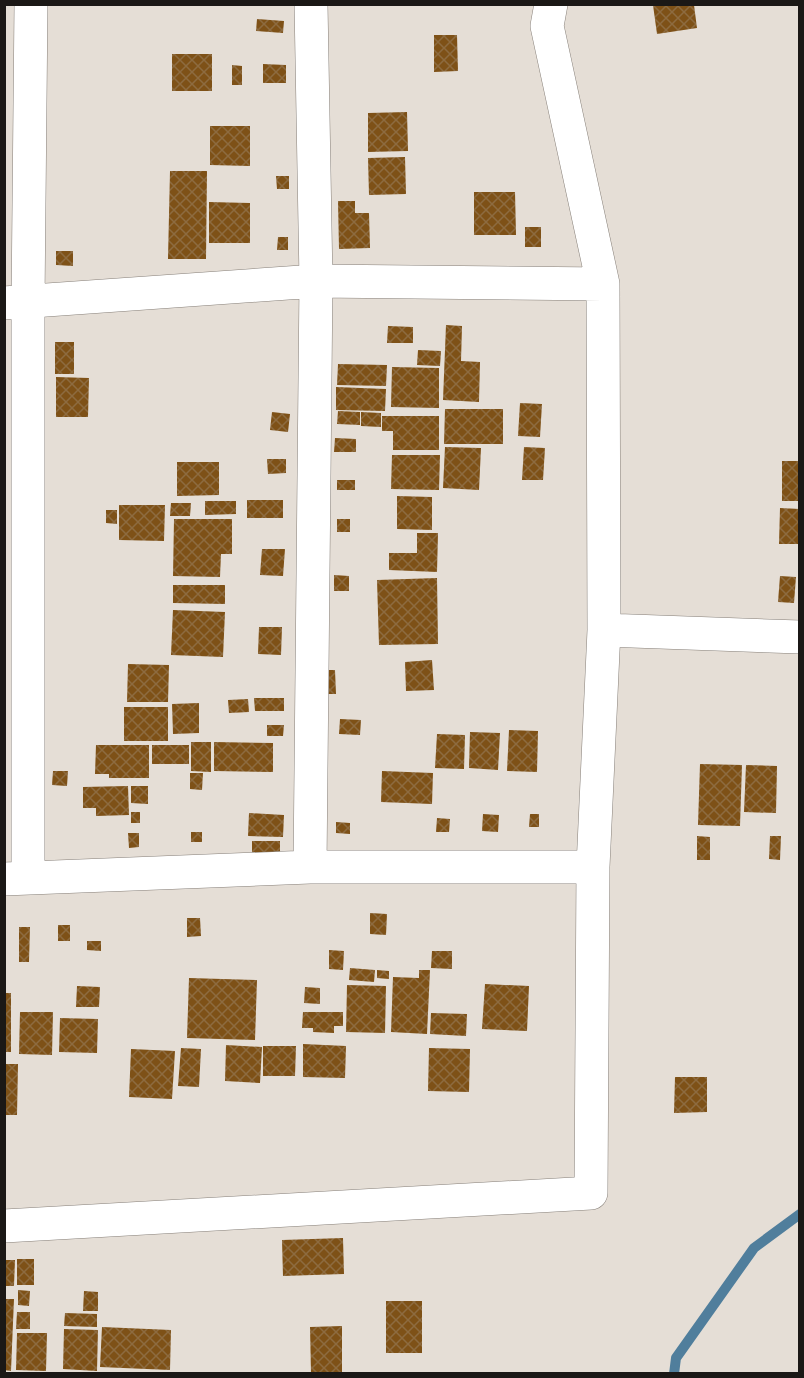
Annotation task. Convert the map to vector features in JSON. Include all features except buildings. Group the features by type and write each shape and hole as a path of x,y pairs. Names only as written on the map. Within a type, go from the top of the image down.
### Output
{"street":[{"path":"31,4 16,303 16,878 310,867 593,867"},
{"path":"310,867 316,281 311,4"},
{"path":"4,1226 591,1193 593,867 604,630 603,284 547,26 551,4"},
{"path":"16,303 316,281 603,284"},
{"path":"604,630 800,637"}],"waterway":[{"path":"674,1374 676,1358 754,1248 800,1214"}]}
